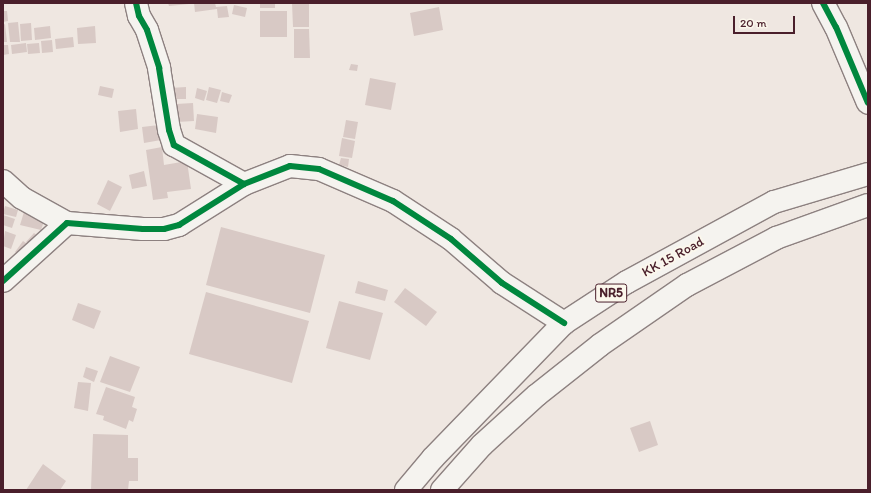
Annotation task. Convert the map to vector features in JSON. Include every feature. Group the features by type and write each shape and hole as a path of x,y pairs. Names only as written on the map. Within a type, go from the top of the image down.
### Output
{"main road":[{"path":"136,3 139,16 147,30 159,68 168,130 174,145 244,184"},
{"path":"823,3 836,27 868,103"},
{"path":"3,181 22,198 67,222 164,229 179,225 193,218 244,184 290,166 319,169 393,201 420,217 451,239 502,283 564,323"},
{"name":"KK 15 Road","path":"406,490 433,458 564,323 627,282 774,202 868,174"},
{"name":"NR5","path":"442,490 482,445 537,395 600,345 687,284 776,238 868,205"},
{"path":"3,280 67,222"}],"building":[{"path":"168,3 189,3 189,4 169,6"},
{"path":"194,3 215,3 216,7 227,6 229,17 218,18 217,9 195,12"},
{"path":"260,3 275,3 275,8 260,8"},
{"path":"292,3 309,3 309,27 293,27"},
{"path":"234,5 247,8 245,17 232,14"},
{"path":"439,7 443,30 414,36 410,13"},
{"path":"3,11 7,11 8,21 3,22"},
{"path":"260,11 287,11 287,37 260,37"},
{"path":"18,22 20,42 10,42 8,23"},
{"path":"31,23 32,40 21,41 20,24"},
{"path":"5,24 7,42 3,42 3,25"},
{"path":"50,26 51,38 35,40 34,28"},
{"path":"95,26 96,43 78,44 77,28"},
{"path":"294,29 309,29 310,58 294,58"},
{"path":"73,37 74,47 56,49 55,39"},
{"path":"52,40 53,52 42,53 41,41"},
{"path":"26,43 27,52 12,54 11,45"},
{"path":"39,43 40,53 28,54 27,44"},
{"path":"3,45 8,45 9,54 3,55"},
{"path":"351,64 358,65 357,71 349,70"},
{"path":"370,78 396,83 391,110 365,105"},
{"path":"100,86 114,89 112,98 98,95"},
{"path":"186,87 186,99 171,99 170,88"},
{"path":"209,87 221,90 217,103 206,100"},
{"path":"197,88 207,91 204,101 195,98"},
{"path":"222,92 232,95 229,103 220,101"},
{"path":"193,103 194,121 177,122 176,104"},
{"path":"136,109 138,129 120,132 118,111"},
{"path":"197,114 218,117 216,133 195,129"},
{"path":"346,120 358,122 355,139 343,137"},
{"path":"159,125 161,140 144,143 142,127"},
{"path":"342,138 355,141 352,158 339,156"},
{"path":"162,147 164,165 187,161 191,189 167,192 168,198 153,200 146,150"},
{"path":"341,158 349,159 348,167 339,165"},
{"path":"144,171 147,186 132,189 129,175"},
{"path":"108,180 122,187 110,211 97,204"},
{"path":"5,206 18,210 16,217 3,214"},
{"path":"24,212 45,218 41,230 20,225"},
{"path":"3,215 15,219 12,228 3,225"},
{"path":"221,227 325,255 310,313 206,285"},
{"path":"5,231 16,235 11,249 3,246"},
{"path":"34,233 39,237 31,246 26,242"},
{"path":"23,241 29,245 21,257 15,252"},
{"path":"358,281 388,290 385,301 355,293"},
{"path":"405,288 437,312 426,326 394,302"},
{"path":"206,292 309,321 292,383 189,354"},
{"path":"339,301 383,313 370,360 326,348"},
{"path":"78,303 101,311 94,329 72,320"},
{"path":"110,356 140,367 130,392 100,382"},
{"path":"86,367 98,371 94,382 83,377"},
{"path":"78,382 91,383 88,411 74,408"},
{"path":"106,387 135,397 132,407 137,409 133,422 129,420 126,429 103,420 104,416 96,414"},
{"path":"650,421 658,445 639,452 630,428"},
{"path":"93,434 128,435 128,458 138,458 138,481 129,481 128,490 91,490"},
{"path":"43,464 66,481 60,490 26,490"}],"cycle path":[{"path":"136,3 139,16 147,30 159,68 169,130 174,145 244,184"},
{"path":"823,3 836,27 868,103"},
{"path":"3,281 67,223 143,229 164,229 179,225 244,184 290,166 319,169 393,201 451,239 502,283 564,323"}]}
